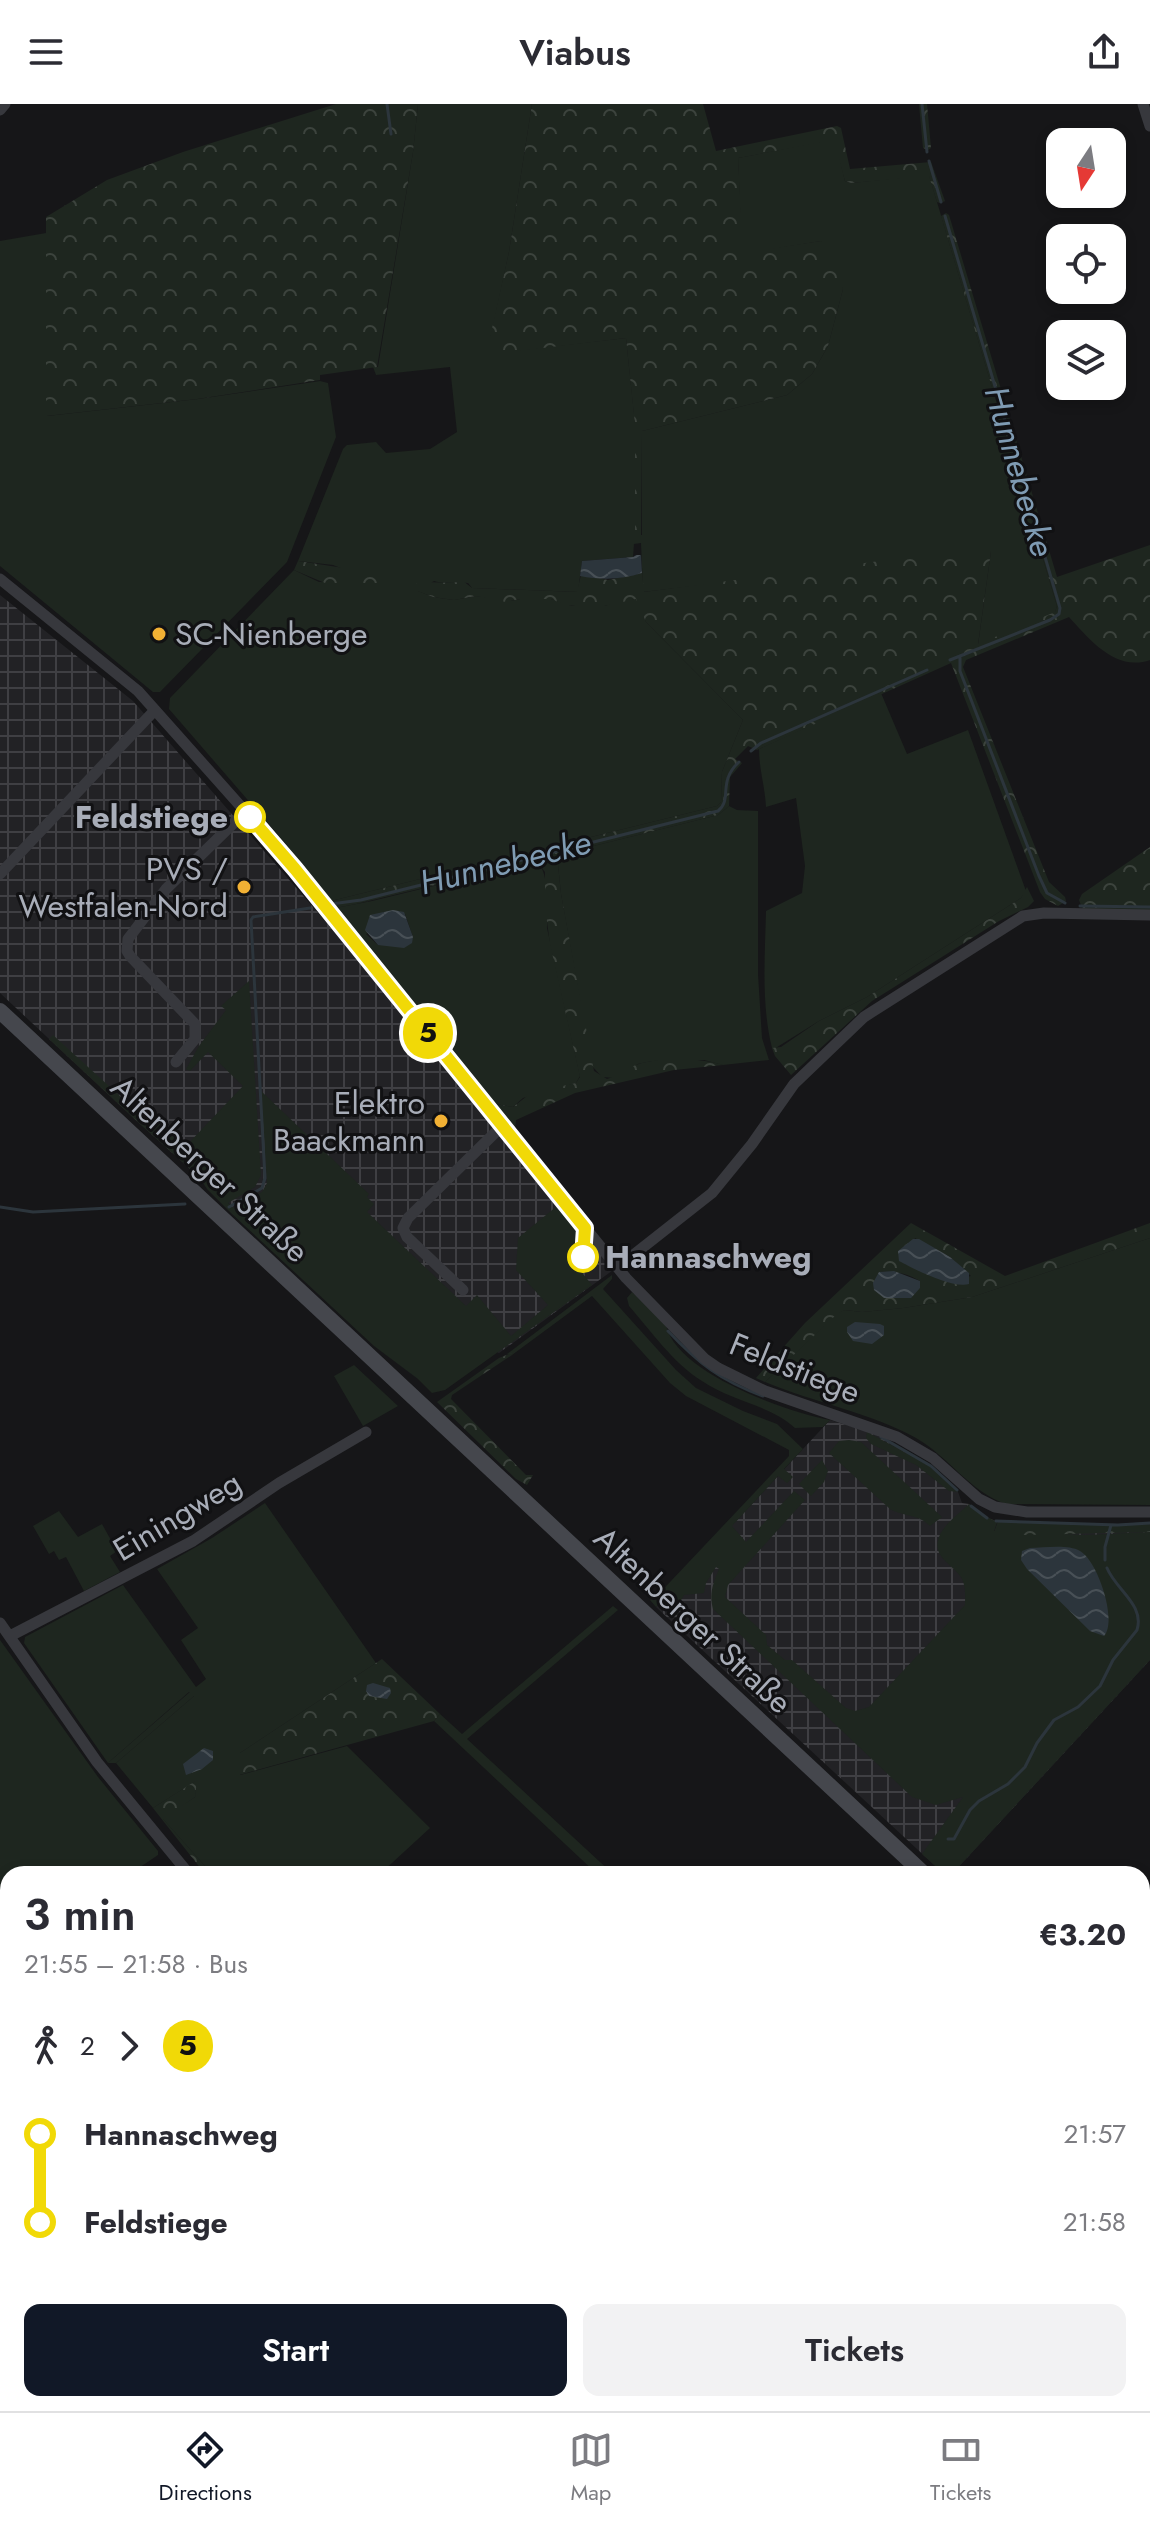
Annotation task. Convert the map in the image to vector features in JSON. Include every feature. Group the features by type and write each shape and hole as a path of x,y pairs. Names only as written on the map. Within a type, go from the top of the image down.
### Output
{"main road":[{"name":"Altenberger Straße","path":"0,1011 915,1866"}],"street":[{"path":"0,110 5,104"},
{"path":"1143,104 1150,126"},
{"name":"Feldstiege","path":"0,579 138,691 295,869 618,1267 695,1350 718,1368 765,1391 897,1437 933,1458 987,1504 1016,1511 1150,1512"},
{"path":"0,874 155,710"},
{"path":"176,1062 195,1039 195,1024 130,956 128,939 166,889 245,812"},
{"path":"618,1267 712,1193 794,1084 877,1007 1023,916 1044,913 1150,915"},
{"path":"463,1290 407,1237 403,1228 408,1218 503,1125"},
{"name":"Einingweg","path":"182,1866 97,1762 3,1629 193,1541 279,1483 366,1432"}],"shaded area":[{"name":"Feldstiege","path":"0,595 133,701 581,1214 620,1265 499,1353 249,1222 0,993"},
{"path":"830,1420 872,1433 931,1466 958,1492 962,1503 969,1504 997,1522 994,1531 1150,1532 1150,1660 959,1866 935,1866 656,1607"}],"green space":[{"path":"336,104 418,104 413,152 377,367 320,375 320,380 197,399 46,416 46,217 107,180 183,152"},
{"path":"418,104 532,104 509,252 487,354 626,338 635,423 635,535 642,535 642,431 787,395 812,374 828,346 843,289 821,241 742,254 738,158 835,139 845,181 851,183 929,175 1057,606 1055,613 978,645 991,551 643,592 641,543 634,544 633,557 582,561 578,592 472,588 468,583 434,581 418,591 454,600 476,596 511,601 551,599 572,606 605,606 620,600 638,599 646,622 743,720 722,772 721,802 717,806 331,901 169,709 170,698 294,570 319,582 379,583 333,565 298,561 347,445 376,442 386,453 430,449 457,432 450,367 376,375 373,367 378,367"},
{"path":"532,104 703,104 716,151 837,126 841,128 850,169 931,162 945,201 937,202 929,176 845,181 834,140 738,158 743,253 821,241 838,261 843,289 828,346 812,374 787,395 642,431 641,536 635,535 635,425 626,338 486,355 509,252"},
{"path":"919,104 927,104 931,148 928,150 923,148"},
{"path":"946,213 1057,577 1150,545 1150,660 1138,663 1115,658 1095,644 1069,617 966,660 963,667 1049,882 1066,901 1058,906 1045,899 1040,892 951,663 757,750 748,746 735,759 742,763 730,777 729,806 718,815 557,855 561,894 594,1071 607,1079 637,1064 652,1061 693,1060 723,1065 674,1070 575,1093 516,1120 515,1128 495,1104 513,1107 531,1093 576,1083 580,1077 550,944 545,872 539,864 523,864 335,908 331,901 717,806 721,802 722,772 743,720 646,622 636,599 595,608 566,605 551,599 506,602 476,596 454,600 415,590 416,584 463,581 472,588 577,592 581,575 608,580 642,573 644,592 986,547 991,551 978,644 1055,612 1057,606 941,216"},
{"path":"46,233 47,416 320,381 328,383 336,437 287,562 160,692 153,692 0,566 0,241"},
{"path":"298,561 383,574 385,577 379,583 325,583 294,570"},
{"path":"881,693 907,754 968,730 1026,891 1021,898 867,997 819,1021 774,1049 765,997 766,911 802,893 805,866 796,798 766,807 759,749"},
{"path":"729,806 737,810 758,811 758,974 762,1038 769,1060 723,1065 704,1060 652,1061 638,1064 614,1078 602,1077 592,1066 561,894 557,855 718,815"},
{"path":"1150,847 1150,910 1083,910 1079,900 1082,894"},
{"path":"523,864 539,864 546,885 547,928 580,1076 576,1083 523,1098 513,1107 495,1104 335,908","holes":["405,914 413,937 378,945 366,934"]},
{"path":"1027,887 1034,901 1028,907 999,921 872,1001 791,1075 775,1056 772,1048 781,1047 819,1021 867,997 1021,898"},
{"path":"249,981 261,1175 255,1187 228,1203 234,1208 262,1192 267,1183 261,1091 369,1194 367,1197 374,1204 367,1212 466,1306 477,1295 511,1336 548,1305 516,1270 518,1238 557,1206 577,1231 574,1263 592,1285 445,1390 432,1393 374,1346 140,1124 149,1113 185,1147 243,1086 208,1052 190,1071 186,1069 226,1010 221,1006"},
{"path":"53,1035 145,1119 140,1124 49,1039"},
{"path":"911,1223 1005,1276 1150,1223 1150,1238 972,1297 903,1308 862,1312 845,1310 765,1382 756,1378 805,1323","holes":["915,1238 950,1257 971,1276 944,1280 905,1264","879,1272 910,1276 920,1281 920,1288 916,1290"]},
{"path":"1150,1238 1150,1505 1006,1504 970,1483 916,1438 880,1421 765,1382 837,1313 845,1310 862,1312 903,1308 972,1297"},
{"path":"612,1275 603,1289 676,1370 696,1388 777,1424 803,1449 784,1469 793,1477 787,1483 778,1476 732,1526 746,1542 794,1491 805,1500 728,1585 725,1597 766,1635 767,1645 785,1660 792,1660 846,1708 855,1711 869,1707 965,1605 962,1579 941,1556 937,1544 944,1528 969,1504 997,1522 994,1531 1086,1535 1150,1532 1150,1660 959,1866 935,1866 922,1854 963,1797 936,1805 912,1797 713,1609 712,1589 719,1569 716,1567 704,1593 684,1595 677,1615 664,1606 669,1594 656,1607 650,1600 789,1456 789,1450 686,1396 670,1383 592,1296 512,1355 507,1354"},
{"path":"632,1292 666,1325 674,1343 711,1374 762,1399 830,1420 823,1427 795,1428 774,1414 725,1394 691,1374 629,1306 627,1298"},
{"path":"511,1353 452,1395 451,1399 526,1475 533,1475 527,1485 516,1479 437,1402 499,1358"},
{"path":"354,1365 398,1406 363,1426 334,1376"},
{"path":"867,1432 931,1466 958,1492 949,1491 916,1465 871,1444 866,1438"},
{"path":"839,1441 861,1442 942,1517 930,1526 921,1519 890,1509 829,1453"},
{"path":"822,1460 828,1471 824,1482 811,1496 799,1484"},
{"path":"265,1503 376,1663 240,1753 240,1775 347,1746 430,1828 389,1866 205,1866 162,1818 195,1797 196,1781 153,1808 116,1763 194,1696 189,1692 108,1763 24,1643 25,1637 123,1585 196,1687 206,1679 181,1640 198,1628 157,1569"},
{"path":"59,1511 78,1537 102,1524 117,1551 110,1556 120,1572 84,1591 66,1557 59,1560 54,1551 49,1554 33,1526"},
{"path":"998,1521 1150,1522 1150,1532 1025,1535 994,1532"},
{"path":"613,1606 618,1610 467,1739 604,1866 588,1866 434,1721 440,1714 462,1734"},
{"path":"0,1640 158,1855 142,1866 0,1866"},
{"path":"382,1659 440,1714 434,1721 239,1775 240,1753"},
{"path":"190,1692 195,1695 116,1763 108,1763"},
{"path":"197,1780 195,1797 163,1819 205,1866 199,1866 153,1808"}],"water":[{"path":"641,555 642,573 611,579 580,576 582,561"},
{"path":"393,910 404,912 413,937 412,943 404,948 378,945 365,930 370,915"},
{"path":"913,1239 919,1239 950,1257 969,1273 969,1284 953,1284 899,1261 898,1251"},
{"path":"894,1271 920,1281 920,1288 911,1298 884,1298 874,1290 873,1283 879,1272"},
{"path":"855,1322 880,1324 884,1326 884,1335 872,1344 853,1341 847,1327"},
{"path":"1030,1548 1069,1548 1080,1551 1086,1557 1099,1578 1107,1604 1108,1628 1104,1636 1090,1631 1027,1569 1021,1560 1022,1551"},
{"path":"373,1683 390,1688 387,1699 369,1696 367,1685"},
{"path":"204,1748 213,1751 213,1760 202,1769 186,1775 183,1764"}],"waterway":[{"path":"387,104 391,134"},
{"name":"Hunnebecke","path":"922,104 927,152"},
{"name":"Hunnebecke","path":"929,161 941,202"},
{"name":"Hunnebecke","path":"945,216 1060,608 1059,614 1050,620 950,660"},
{"path":"960,658 960,671 1039,876 1047,893 1065,903"},
{"name":"Hunnebecke","path":"751,751 761,743 927,670"},
{"name":"Hunnebecke","path":"331,904 361,900 718,811 725,801 729,776 739,762"},
{"path":"1080,906 1150,907"},
{"name":"Hunnebecke","path":"229,1207 262,1188 265,1178 251,920 253,917 310,908"},
{"name":"Hunnebecke","path":"0,1207 33,1212 185,1204"},
{"path":"668,1331 711,1370 763,1396"},
{"path":"881,1437 931,1466 957,1490"},
{"path":"971,1506 987,1518"},
{"path":"996,1521 1118,1525 1150,1523"},
{"path":"1105,1560 1111,1525"},
{"path":"948,1839 954,1839 970,1810 979,1801 1008,1784 1025,1767 1054,1720 1078,1707 1100,1686 1113,1660 1137,1630 1137,1613 1107,1568"}],"bus line":[{"name":"5","path":"250,817 585,1228 583,1257"}],"place":[{"name":"SC-Nienberge","path":"159,634"},
{"name":"Feldstiege","path":"250,817"},
{"name":"PVS / Westfalen-Nord","path":"244,887"},
{"name":"Elektro Baackmann","path":"441,1121"},
{"name":"Hannaschweg","path":"583,1257"}]}
